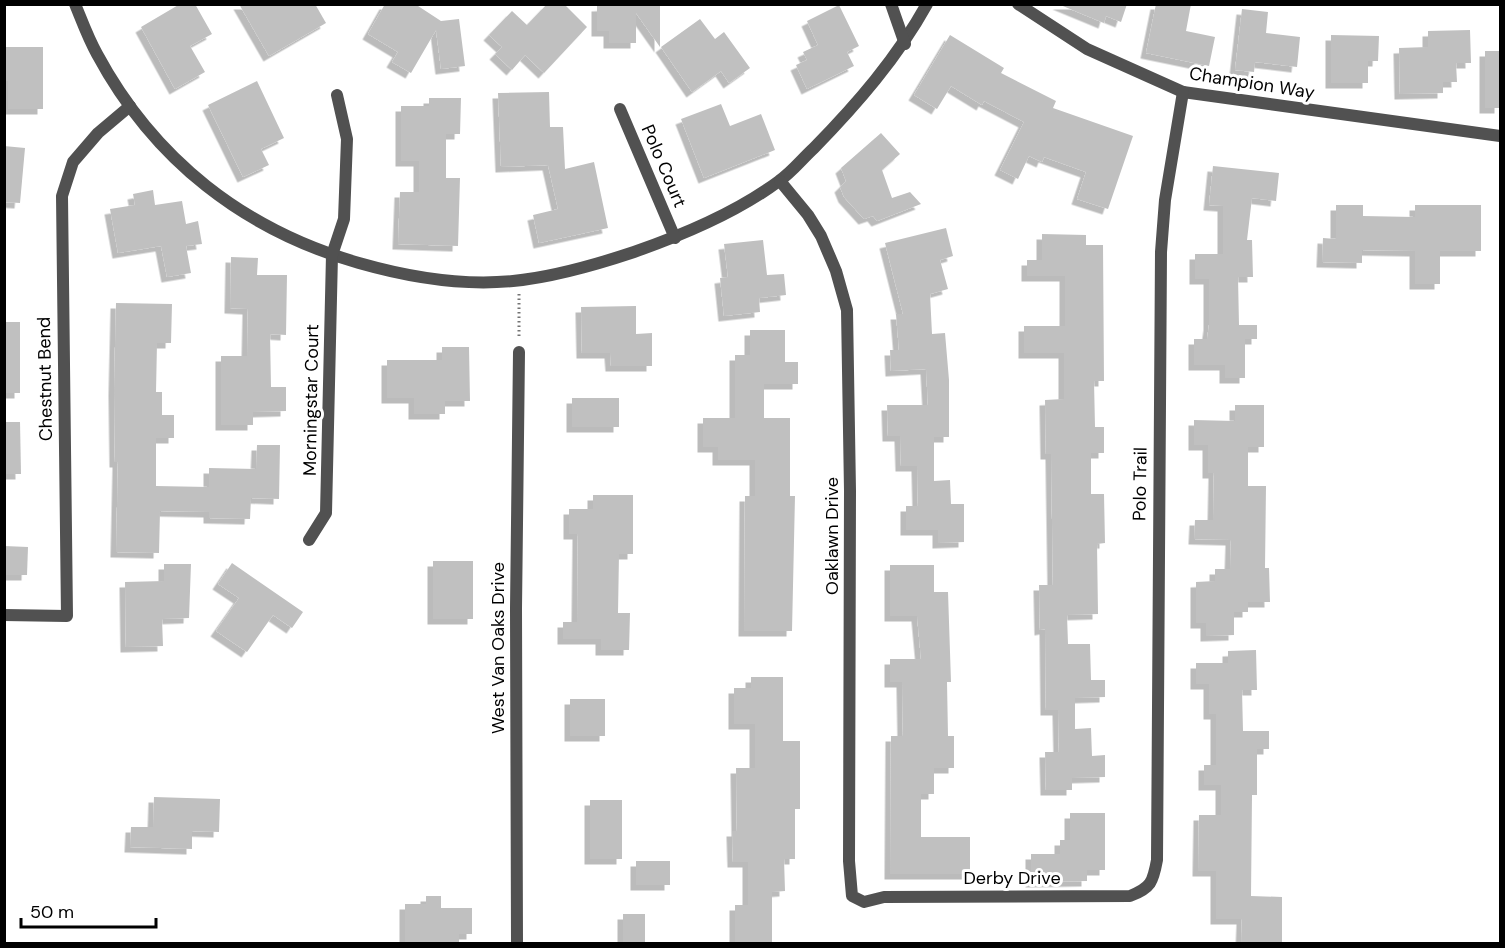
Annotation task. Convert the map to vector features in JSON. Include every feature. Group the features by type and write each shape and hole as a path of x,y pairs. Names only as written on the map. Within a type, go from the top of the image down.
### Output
{"street":[{"path":"75,4 97,54 130,106 170,154 218,197 268,228 332,255 392,273 447,281 518,280 595,265 675,238 780,181 844,117 905,44 927,4"},
{"path":"891,4 905,44"},
{"name":"Champion Way","path":"1018,4 1088,49 1183,92 1500,136"},
{"name":"Polo Trail","path":"1154,877 1157,860 1161,252 1165,200 1183,92"},
{"name":"Morningstar Court","path":"309,540 326,513 332,255 344,219 347,139 338,95"},
{"name":"Chestnut Bend","path":"4,615 67,616 62,196 73,162 98,133 130,106"},
{"name":"Polo Court","path":"620,109 675,238"},
{"name":"Oaklawn Drive","path":"780,181 808,215 820,236 836,271 847,310 850,491 849,861 852,896 864,902"},
{"name":"West Van Oaks Drive","path":"517,944 516,609 519,352"},
{"name":"Derby Drive","path":"864,902 884,897 1130,896 1145,890 1154,877"}],"path":[{"path":"518,280 519,352"}],"building":[{"path":"180,4 195,4 212,34 190,46 205,72 175,89 141,27"},
{"path":"239,4 315,4 326,23 269,56"},
{"path":"385,4 415,4 441,21 459,19 465,66 441,69 436,30 411,73 392,62 398,52 368,34"},
{"path":"547,4 564,4 587,27 544,73 525,55 512,70 495,54 502,47 489,35 512,11 527,25"},
{"path":"660,4 660,47 636,13 636,43 609,43 609,31 597,31 597,6"},
{"path":"1058,4 1127,4 1121,22 1106,16 1104,23"},
{"path":"1156,4 1191,4 1186,31 1215,37 1209,66 1146,53"},
{"path":"839,5 859,46 847,52 854,66 807,89 796,65 807,60 803,52 818,45 807,21"},
{"path":"1242,9 1268,12 1266,33 1300,37 1297,67 1255,62 1254,72 1235,70"},
{"path":"700,19 715,39 724,32 750,68 729,83 721,71 692,92 661,47"},
{"path":"1470,30 1471,63 1456,63 1457,82 1443,82 1443,93 1400,94 1399,48 1428,47 1428,31"},
{"path":"950,35 1004,68 1001,73 1056,101 1053,108 1133,136 1108,209 1077,199 1086,172 1044,157 1042,162 1029,156 1018,179 1000,170 1024,122 984,101 982,105 951,86 937,109 914,95"},
{"path":"1331,35 1379,36 1378,61 1368,61 1368,83 1331,83"},
{"path":"4,47 43,47 43,109 8,109 8,81 4,81"},
{"path":"1485,51 1500,51 1500,108 1485,108"},
{"path":"257,81 284,138 261,149 269,165 243,177 208,105"},
{"path":"549,92 550,127 563,127 565,169 594,162 608,228 539,243 533,215 558,209 548,165 501,167 498,93"},
{"path":"429,98 461,98 460,134 446,134 446,178 460,178 458,246 398,244 400,192 419,192 419,161 401,161 401,106 429,106"},
{"path":"721,104 730,126 761,114 775,150 704,178 681,119"},
{"path":"881,133 900,154 882,170 892,198 910,192 921,204 877,221 873,216 864,219 844,197 840,187 846,181 841,168"},
{"path":"4,146 25,148 20,203 4,202"},
{"path":"1213,166 1279,173 1276,201 1252,198 1247,240 1252,240 1253,277 1238,277 1239,325 1257,325 1257,339 1245,339 1245,378 1225,378 1225,365 1194,365 1194,339 1207,339 1209,325 1209,279 1195,279 1195,254 1223,254 1223,206 1209,205"},
{"path":"153,190 155,205 182,201 186,224 198,221 202,244 186,246 191,273 167,277 161,246 118,253 110,209 135,205 133,194"},
{"path":"1336,205 1363,205 1363,216 1415,217 1415,205 1481,205 1481,251 1440,251 1440,284 1415,284 1415,251 1362,250 1362,263 1322,262 1323,238 1336,239"},
{"path":"946,228 953,256 940,260 948,289 930,294 932,334 945,333 949,380 949,437 934,437 934,481 950,480 951,504 964,504 964,542 938,543 938,530 906,530 906,506 918,506 917,466 901,466 900,436 888,436 887,405 928,405 926,369 891,371 890,350 899,350 896,314 903,314 885,243"},
{"path":"1042,234 1086,235 1086,245 1103,245 1104,381 1094,381 1095,427 1104,427 1104,453 1091,453 1091,494 1104,494 1105,543 1097,544 1098,614 1067,615 1068,644 1090,644 1091,680 1105,680 1105,697 1075,698 1075,729 1091,728 1092,756 1105,755 1105,777 1072,778 1072,790 1046,790 1045,752 1059,752 1058,710 1046,710 1045,629 1040,630 1039,585 1053,585 1051,454 1046,454 1045,400 1064,399 1064,353 1024,353 1024,326 1065,326 1065,276 1027,276 1027,260 1042,260"},
{"path":"763,240 767,275 784,274 786,295 759,298 760,312 724,316 720,278 728,277 724,244"},
{"path":"231,257 258,258 257,275 287,275 286,335 270,334 271,387 286,387 286,411 253,412 253,425 221,425 221,356 247,356 248,309 230,308"},
{"path":"116,303 172,304 171,343 157,343 156,392 162,392 162,415 174,415 174,438 156,438 156,486 209,487 209,468 256,469 257,445 280,445 279,499 251,498 250,519 209,518 209,512 160,511 159,553 116,552 118,462 115,462 114,390"},
{"path":"636,306 636,334 652,333 652,366 611,366 610,353 582,353 581,307"},
{"path":"4,322 20,322 20,393 4,393"},
{"path":"750,330 785,330 785,362 798,362 798,384 764,384 764,418 790,418 790,496 795,496 792,631 744,631 745,496 755,496 755,460 718,460 718,447 703,447 703,418 735,418 735,355 750,355"},
{"path":"442,347 469,347 470,401 445,401 445,414 414,414 414,398 387,398 387,360 442,360"},
{"path":"572,398 619,398 619,427 572,427"},
{"path":"1235,405 1264,405 1264,447 1248,447 1248,486 1266,486 1265,568 1269,568 1270,602 1248,602 1248,612 1234,612 1234,635 1206,636 1206,623 1196,623 1196,582 1215,581 1215,569 1230,569 1231,540 1194,539 1195,520 1213,520 1214,473 1208,473 1208,445 1194,445 1194,420 1235,421"},
{"path":"4,422 20,422 21,474 4,474"},
{"path":"593,495 633,495 633,554 619,554 618,613 630,613 629,650 601,650 601,639 563,639 563,622 577,622 578,534 569,534 569,509 593,509"},
{"path":"4,546 28,547 27,575 4,575"},
{"path":"433,561 473,561 473,619 433,619"},
{"path":"232,563 303,612 292,628 273,615 247,652 216,631 239,598 218,584"},
{"path":"164,564 191,564 189,618 162,619 163,646 126,647 125,582 164,581"},
{"path":"890,565 934,565 934,592 948,592 951,682 947,682 948,736 954,736 954,768 934,768 934,794 921,794 921,837 970,837 970,874 890,874 891,736 903,736 902,682 890,682 890,659 921,659 917,616 890,616"},
{"path":"1256,650 1257,690 1242,690 1243,731 1269,731 1269,749 1257,749 1257,795 1252,795 1251,896 1282,897 1282,944 1241,944 1242,919 1216,919 1216,871 1198,871 1199,815 1221,815 1221,785 1204,785 1204,765 1216,765 1216,714 1209,714 1209,684 1196,684 1196,663 1228,663 1228,651"},
{"path":"751,677 783,677 783,741 800,741 800,809 795,809 795,859 784,859 785,891 772,892 772,944 735,944 735,905 748,905 748,862 733,862 732,831 737,831 736,768 755,768 755,724 734,724 734,688 751,688"},
{"path":"570,699 605,699 605,736 570,736"},
{"path":"154,797 220,799 219,832 192,831 192,849 130,847 131,827 153,827"},
{"path":"590,800 622,800 622,859 590,859"},
{"path":"1070,813 1105,813 1105,870 1087,870 1087,881 1031,882 1031,854 1060,854 1060,840 1070,840"},
{"path":"636,861 670,861 670,885 636,885"},
{"path":"426,896 441,896 441,908 472,908 472,934 459,934 459,944 405,944 405,904 426,904"},
{"path":"623,914 645,914 645,944 623,944"}]}
